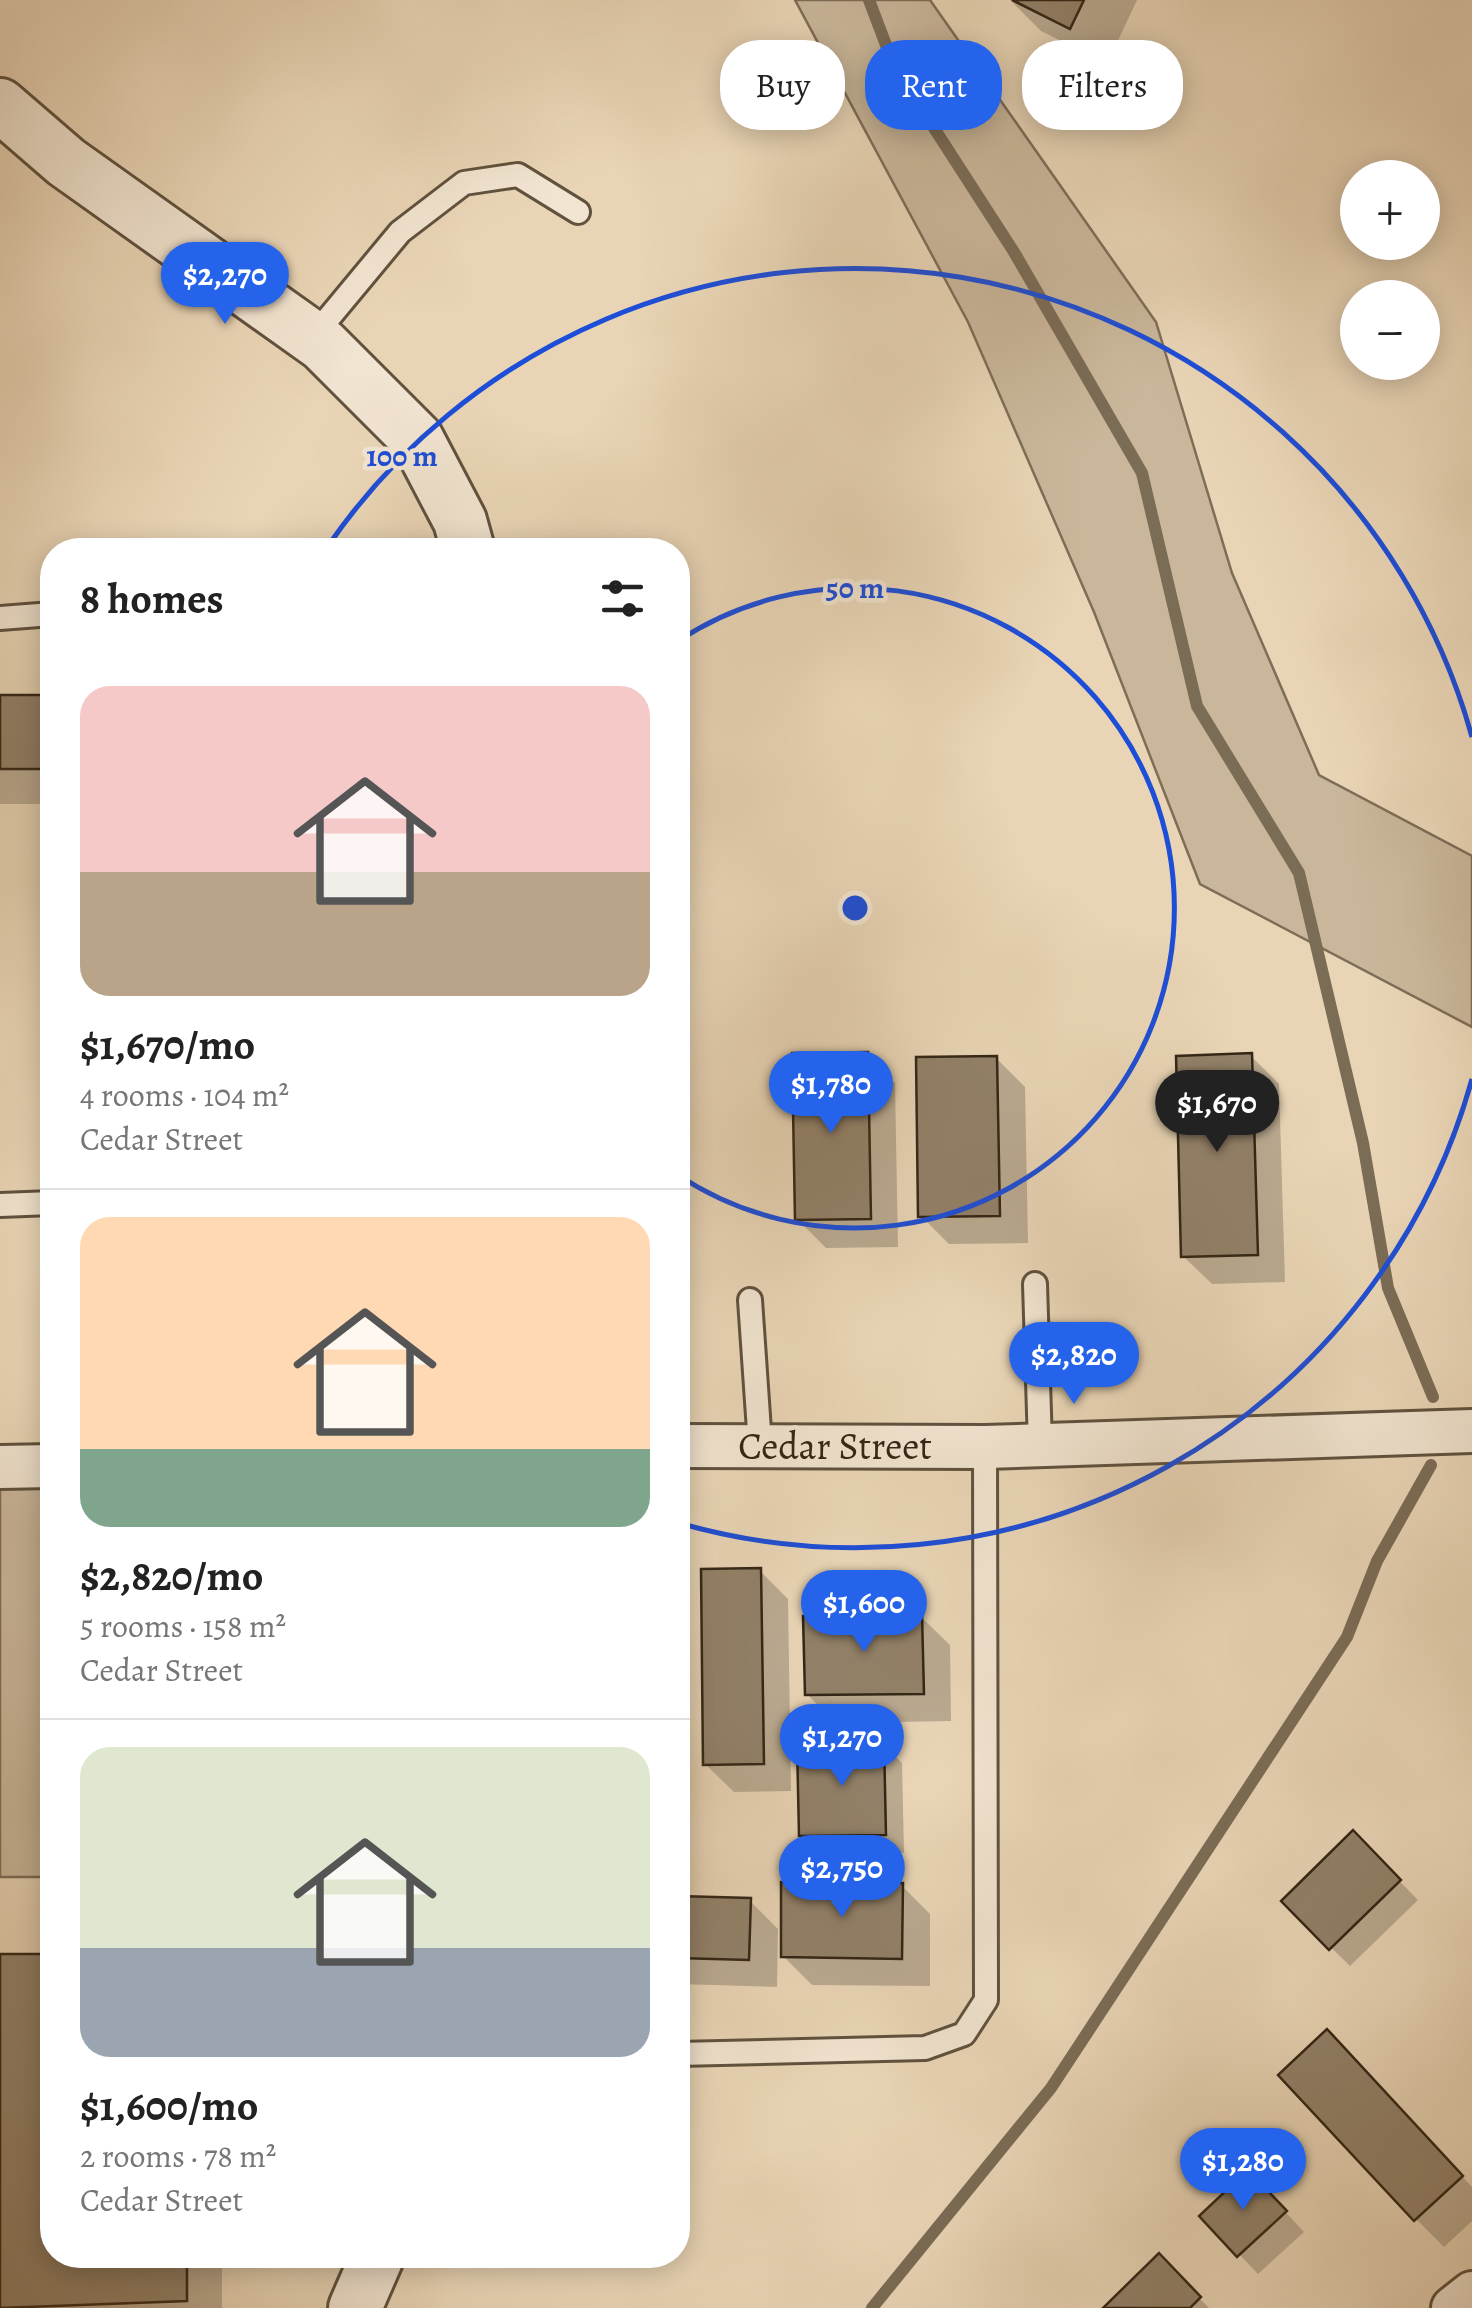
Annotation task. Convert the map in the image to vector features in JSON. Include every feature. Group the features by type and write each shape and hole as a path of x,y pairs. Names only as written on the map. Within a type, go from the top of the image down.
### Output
{"street":[{"path":"0,104 66,162 312,338 417,439 460,521 465,538"},
{"name":"Cedar Street","path":"690,1446 985,1446 1472,1432"},
{"path":"0,1467 40,1466"},
{"path":"355,2308 372,2268"},
{"path":"1454,2308 1472,2293"}],"lane":[{"path":"312,338 400,232 464,184 518,175 578,212"},
{"path":"0,618 40,615"},
{"path":"0,1204 40,1203"},
{"path":"1035,1284 1040,1444"},
{"path":"750,1300 760,1445"},
{"path":"690,2054 925,2048 964,2034 986,2000 985,1446"}],"shaded area":[{"path":"795,0 930,0 958,40 865,40 865,130 1002,130 1002,103 1156,322 1232,573 1319,775 1472,856 1472,1027 1200,884 1094,612 968,322 845,93 845,40 816,40"},
{"path":"40,1466 40,1877 0,1877 0,1467"}],"building":[{"path":"1012,0 1084,0 1070,29"},
{"path":"0,695 40,695 40,769 0,769"},
{"path":"868,1052 871,1219 795,1220 792,1053"},
{"path":"1252,1053 1258,1255 1181,1257 1176,1056"},
{"path":"997,1056 1000,1216 918,1217 916,1057"},
{"path":"761,1568 764,1764 703,1765 701,1569"},
{"path":"922,1614 924,1694 805,1695 803,1616"},
{"path":"884,1741 886,1835 799,1836 797,1743"},
{"path":"1353,1830 1401,1880 1329,1950 1281,1901"},
{"path":"781,1882 903,1883 902,1959 781,1957"},
{"path":"690,1896 751,1898 749,1960 690,1958"},
{"path":"0,1954 40,1954 40,2268 187,2268 187,2301 0,2308"},
{"path":"1327,2029 1463,2176 1414,2221 1278,2075"},
{"path":"1248,2170 1287,2211 1237,2257 1199,2216"},
{"path":"1159,2253 1201,2297 1190,2308 1103,2308"}],"waterway":[{"path":"869,0 894,66 1014,252 1142,473 1197,706 1299,873 1363,1143 1388,1288 1433,1397"},
{"path":"872,2308 1051,2088 1347,1637 1377,1561 1431,1465"}]}
